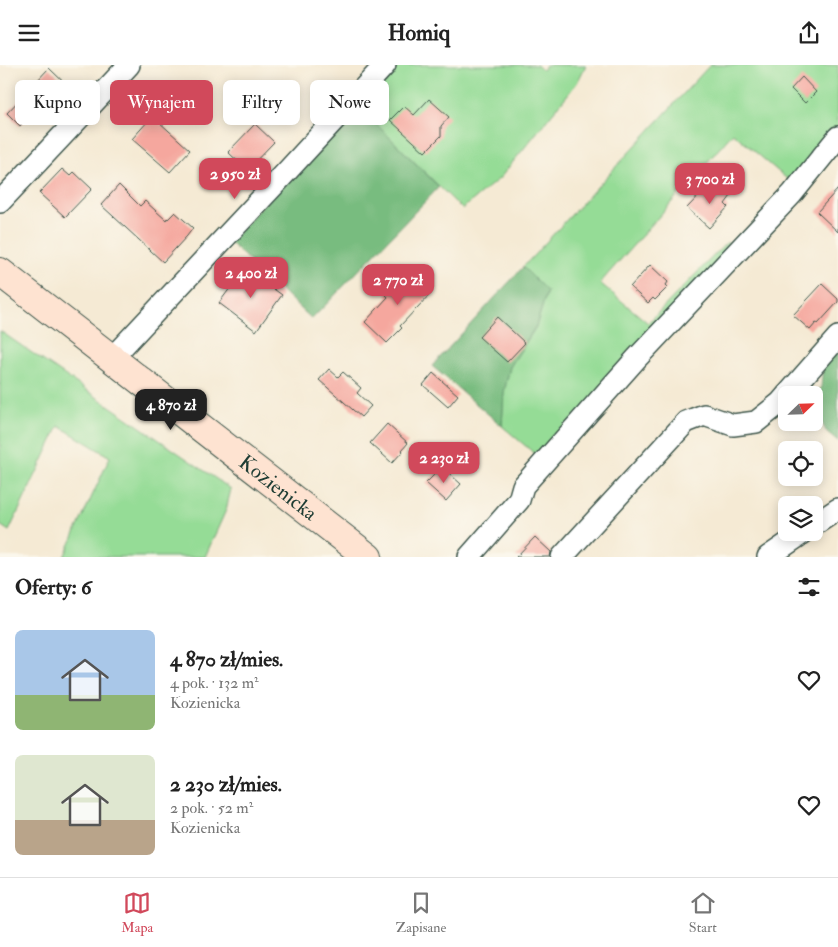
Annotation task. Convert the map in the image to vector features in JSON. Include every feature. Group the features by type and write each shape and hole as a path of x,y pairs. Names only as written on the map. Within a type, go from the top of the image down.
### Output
{"main road":[{"name":"Kozienicka","path":"0,272 368,557"}],"street":[{"path":"0,202 128,65"},
{"path":"111,359 385,65"},
{"path":"469,557 519,500 523,486 636,359 792,194 838,137"},
{"path":"795,386 838,337"},
{"path":"562,557 686,423 704,415 733,425 756,422 778,405"},
{"path":"823,519 838,509"},
{"path":"768,557 791,541"}],"green space":[{"path":"389,65 537,65 542,70 546,65 586,65 577,83 500,178 462,209 377,125 389,125 389,80 376,80"},
{"path":"710,65 838,65 838,129 793,184 733,133 600,283 648,323 727,242 733,248 547,453 535,454 502,426 504,392 510,367 536,327 547,291 523,267"},
{"path":"335,125 377,125 439,187 312,319 229,242"},
{"path":"523,267 547,291 536,326 510,367 504,392 502,426 432,366"},
{"path":"0,331 231,489 226,510 205,557 64,557 110,457 59,426 9,531 0,525"},
{"path":"838,347 838,441 826,431 823,425 823,386 821,386 823,365"}],"building":[{"path":"49,68 61,80 38,80"},
{"path":"802,77 816,92 805,103 791,89"},
{"path":"429,99 449,117 441,126 441,136 425,152 390,120 404,106 414,115"},
{"path":"15,104 15,121 7,113"},
{"path":"145,125 162,125 190,150 170,172 132,139"},
{"path":"254,125 274,142 247,170 228,152"},
{"path":"62,169 70,176 74,172 92,189 65,217 39,193"},
{"path":"717,183 731,196 725,204 728,207 709,228 687,208 707,187 710,190"},
{"path":"119,185 140,206 145,201 166,220 175,212 193,228 163,262 101,205"},
{"path":"838,189 838,232 817,212"},
{"path":"650,265 668,282 666,285 668,287 655,300 653,298 648,303 630,287"},
{"path":"245,268 282,295 256,331 219,303"},
{"path":"408,270 432,292 387,343 365,322 388,297 386,295"},
{"path":"822,284 838,299 838,302 810,330 793,315"},
{"path":"497,317 525,343 507,362 479,337"},
{"path":"329,369 338,377 343,372 361,388 357,393 371,406 361,417 319,380"},
{"path":"433,373 458,395 448,407 423,385"},
{"path":"387,424 408,443 392,463 370,443"},
{"path":"442,467 461,484 446,501 426,483"},
{"path":"535,537 551,552 550,557 516,557"}]}
